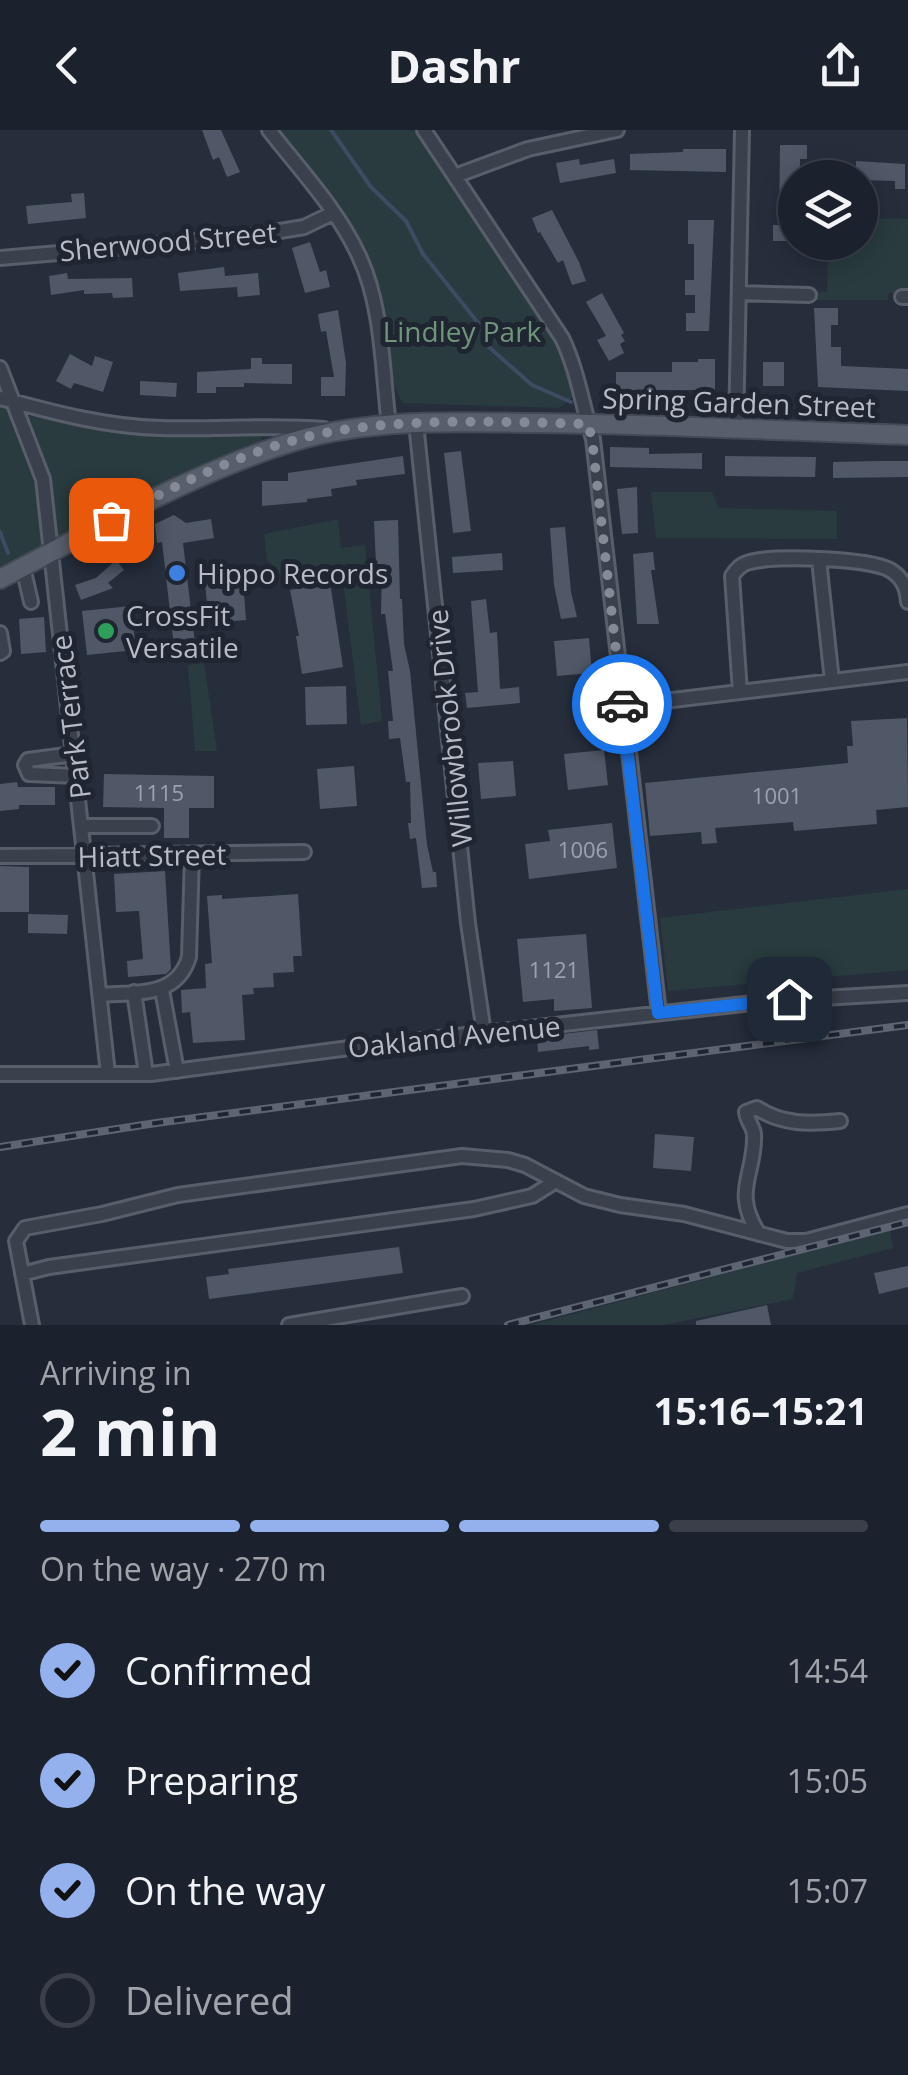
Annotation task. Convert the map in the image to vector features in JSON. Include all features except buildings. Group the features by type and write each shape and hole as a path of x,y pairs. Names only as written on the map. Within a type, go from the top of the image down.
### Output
{"main road":[{"name":"Spring Garden Street","path":"0,579 196,478 296,441 337,431 416,423 588,424 908,435"}],"street":[{"path":"268,130 333,213 361,260 375,309 389,425"},
{"path":"424,130 574,362 592,439 658,1013"},
{"path":"456,176 528,149 616,130"},
{"path":"736,430 742,130"},
{"name":"Sherwood Street","path":"0,258 244,237 304,227 333,213"},
{"path":"739,292 809,295"},
{"name":"Park Terrace","path":"0,368 43,480 108,1074"},
{"path":"0,398 70,417 157,428 284,426 337,431"},
{"name":"Willowbrook Drive","path":"416,423 468,923 484,1033"},
{"path":"819,560 832,681"},
{"path":"740,692 732,576 740,566 752,561 859,562 891,571 903,581 908,602"},
{"path":"22,567 31,602"},
{"path":"0,633 0,652"},
{"path":"622,706 908,672"},
{"path":"74,754 40,756 25,765 29,774 77,776"},
{"path":"82,826 152,826"},
{"name":"Hiatt Street","path":"0,856 304,852"},
{"path":"100,995 162,990 180,977 188,957 192,854"},
{"path":"162,990 177,1071"},
{"path":"134,992 146,1074"},
{"name":"Oakland Avenue","path":"0,1074 146,1074 658,1013 908,992"},
{"path":"759,1234 746,1206 746,1176 754,1135 746,1112 757,1108 772,1118 808,1124 840,1121"},
{"path":"32,1325 16,1241 26,1228 178,1194 462,1156 508,1160 584,1196 684,1214 788,1242 806,1241 908,1214"},
{"path":"22,1274 49,1267 474,1209 532,1196 556,1181"},
{"path":"289,1325 462,1296"}],"green space":[{"name":"Lindley Park","path":"276,130 419,130 548,328 576,395 559,408 403,403 393,379 381,304 360,246 335,206"},
{"path":"878,218 908,219 908,294 889,293 888,300 813,300 813,292 827,292 828,260 878,260"},
{"path":"0,380 15,414 158,434 261,436 263,441 184,472 0,566"},
{"path":"651,492 712,492 719,508 837,511 837,539 656,538"},
{"path":"338,519 341,548 365,545 382,721 361,725 342,573 287,584 267,560 264,534"},
{"path":"204,663 217,751 195,751 188,665"},
{"path":"908,889 908,970 668,991 660,918"},
{"path":"890,1230 893,1248 797,1273 793,1299 664,1325 531,1325"}],"waterway":[{"path":"331,130 371,187 406,221 423,254 479,324 490,348 532,385 571,402"},
{"path":"0,532 8,553"}],"railway":[{"path":"0,1147 156,1123 908,1025"},
{"path":"508,1325 908,1222"}],"way so far":[{"path":"111,520 225,465 337,431 441,422 588,424 622,704"}],"place":[{"name":"Hippo Records","path":"177,573"},
{"name":"CrossFit Versatile","path":"106,631"}],"route":[{"path":"622,704 658,1013 789,999"}]}
